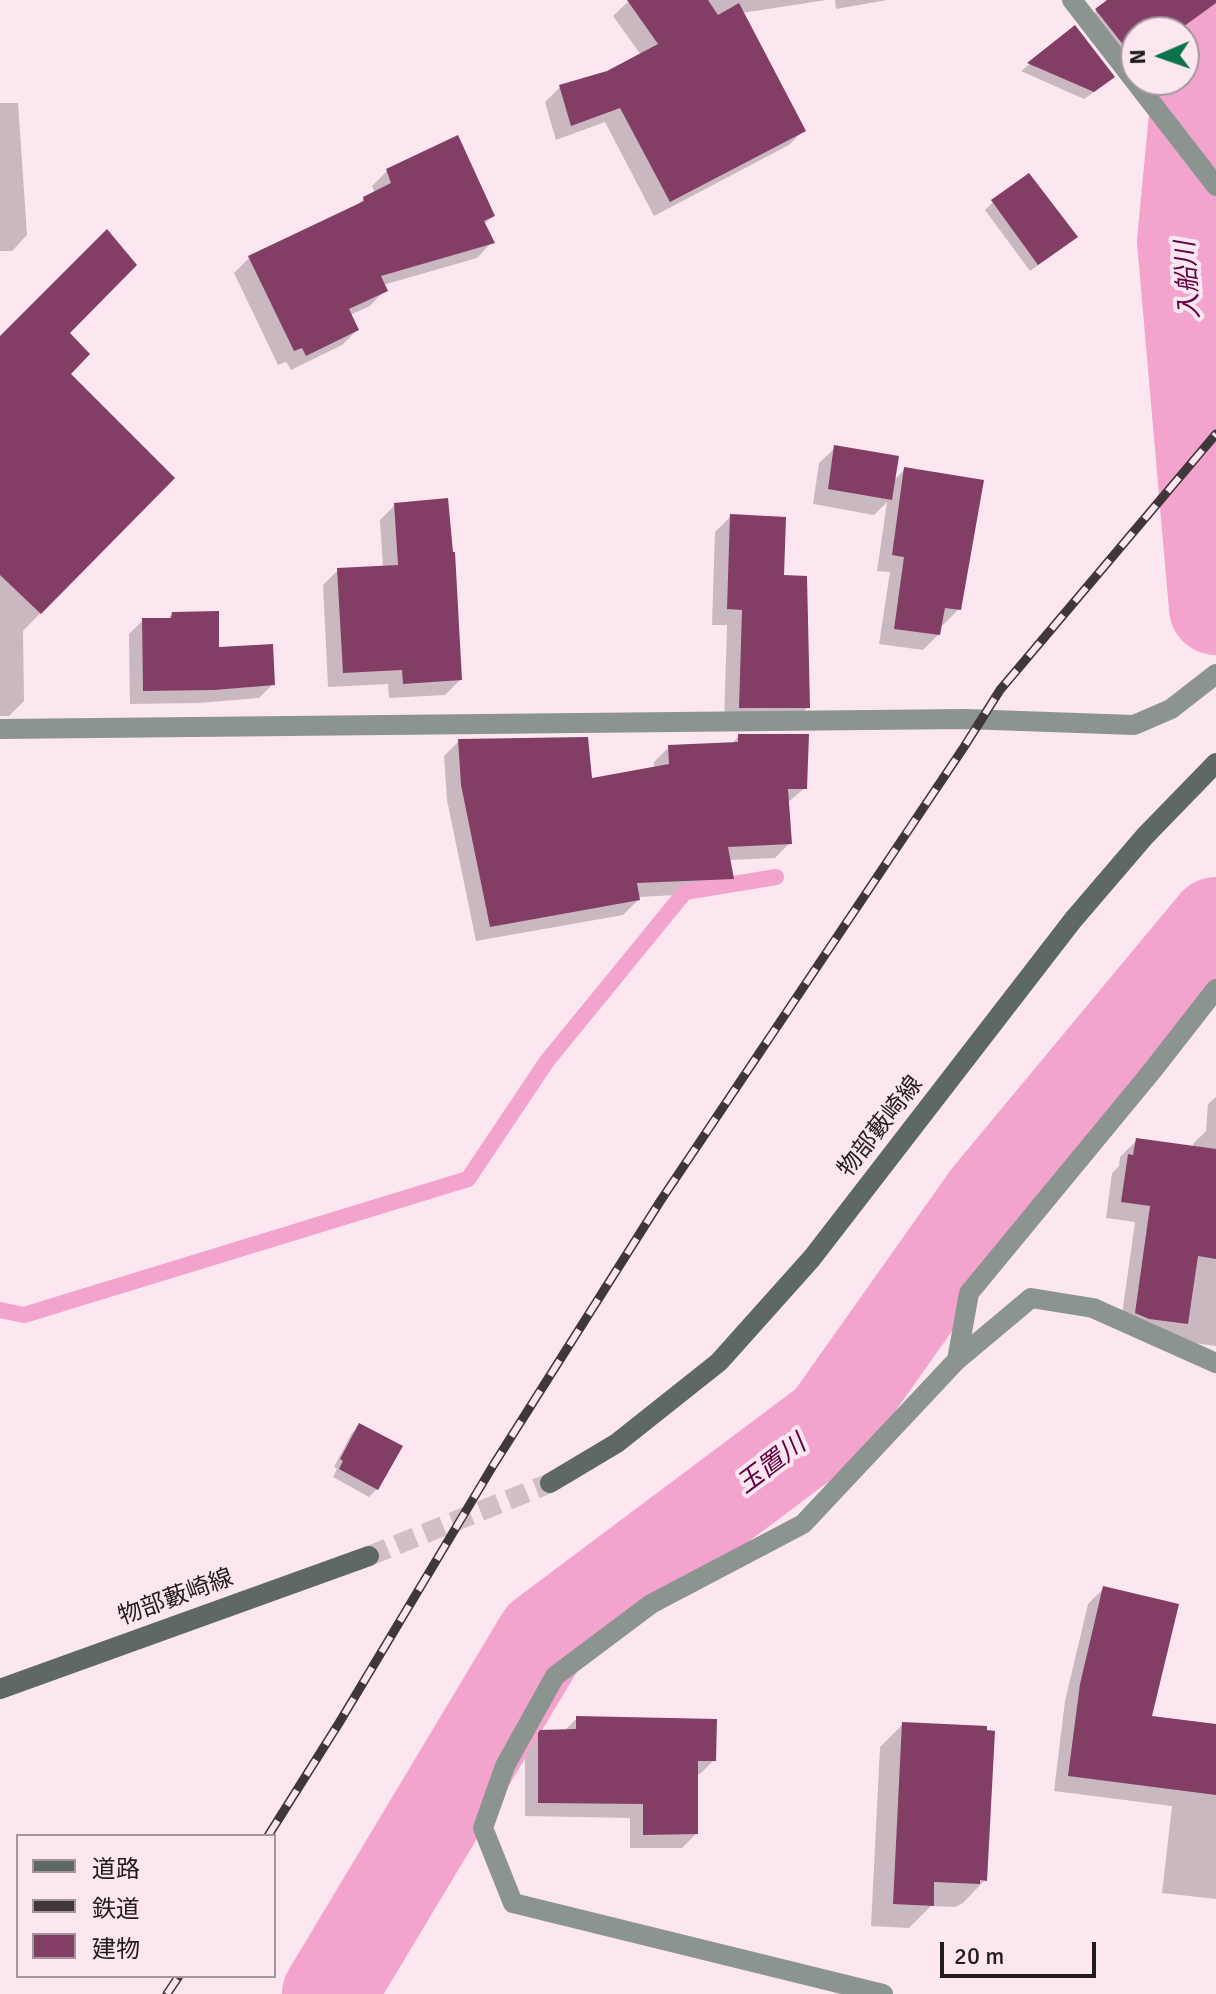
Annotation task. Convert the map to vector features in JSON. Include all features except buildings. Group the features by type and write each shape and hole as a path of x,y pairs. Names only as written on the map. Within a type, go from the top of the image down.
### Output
{"main road":[{"name":"物部藪崎線","path":"550,1483 617,1443 719,1362 812,1258 1073,920 1145,836 1216,763"},
{"name":"物部藪崎線","path":"0,1689 369,1556"}],"street":[{"path":"1072,0 1216,186"},
{"path":"0,729 965,719 1134,725 1171,709 1216,674"},
{"path":"957,1360 969,1293 1216,989"},
{"path":"883,1994 513,1903 483,1828 505,1766 555,1676 651,1604 803,1524 957,1360 1031,1298 1093,1308 1216,1363"}],"waterway":[{"name":"入船川","path":"1185,0 1200,75 1184,241 1216,608"},
{"path":"0,1310 24,1315 468,1179 547,1061 685,892 776,877"},
{"name":"玉置川","path":"329,1994 543,1637 830,1422 990,1196 1216,924"}],"tunnel":[{"path":"369,1556 550,1483"}],"railway":[{"path":"269,1834 494,1464 661,1200 1000,690 1216,434"},
{"path":"167,1994 178,1978"}]}
